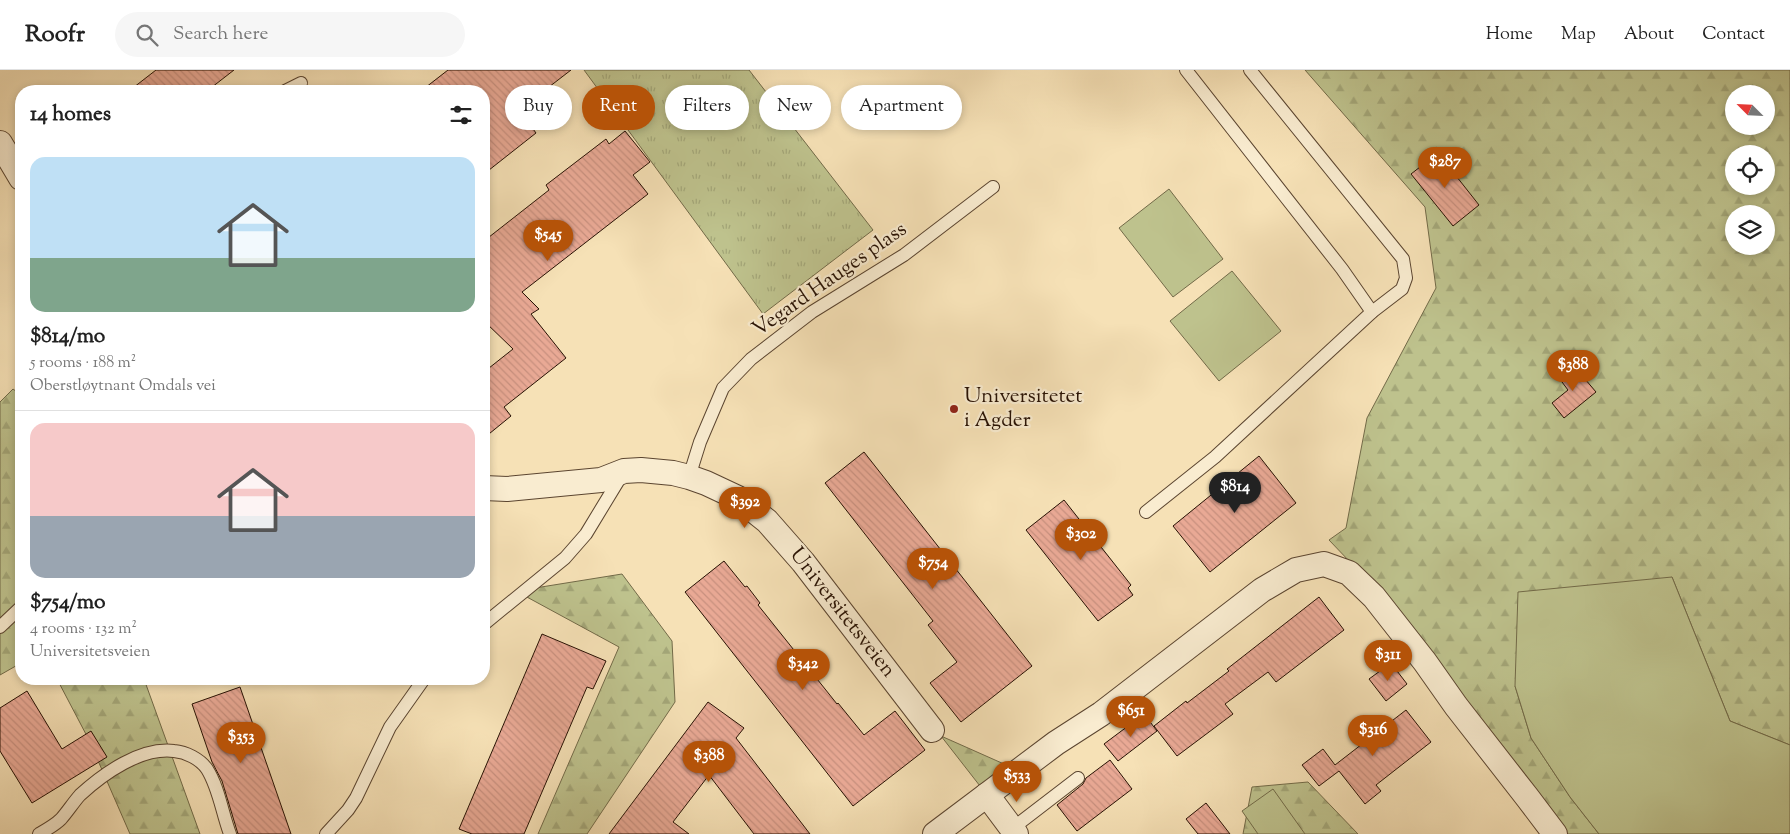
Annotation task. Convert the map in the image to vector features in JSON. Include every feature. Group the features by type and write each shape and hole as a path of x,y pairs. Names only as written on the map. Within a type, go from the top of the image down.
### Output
{"street":[{"path":"0,143 15,168"},
{"name":"Universitetsveien","path":"490,488 507,489 601,480 624,471 665,473 690,478 706,483 738,498 767,521 804,562 932,730"},
{"path":"935,834 1056,743 1101,714 1262,590 1296,570 1324,564 1350,573 1374,597 1555,834"},
{"path":"987,795 1011,833"}],"lane":[{"path":"1186,70 1336,261 1372,312"},
{"path":"1146,512 1215,457 1372,312 1402,288 1406,278 1403,259 1250,70"},
{"path":"297,85 301,83"},
{"name":"Vegard Hauges plass","path":"690,478 700,442 723,388 751,359 812,312 904,255 993,187"},
{"path":"490,619 565,558 586,534 624,471"},
{"path":"0,627 15,613"},
{"path":"326,834 348,810 356,798 397,714 419,685"},
{"path":"39,834 60,819 81,795 118,767 148,752 164,750 180,752 194,758 206,768 213,782 230,834"},
{"path":"1011,833 1078,778"}],"green space":[{"path":"584,70 749,70 761,85 759,85 759,130 796,130 873,230 763,314 628,130 655,130 655,85 595,85"},
{"path":"1305,70 1790,70 1790,745 1730,721 1672,577 1515,686 1531,738 1570,797 1599,834 1557,834 1373,586 1329,540 1346,528 1367,418 1436,288 1425,207"},
{"path":"1169,189 1223,259 1173,297 1119,228"},
{"path":"1232,271 1281,331 1219,381 1170,321"},
{"path":"13,389 15,390 15,666 0,675 0,402"},
{"path":"622,574 672,641 675,702 587,834 538,834 619,647 525,596 535,588"},
{"path":"1672,577 1730,721 1790,745 1790,834 1599,834 1570,797 1531,738 1515,686 1518,592"},
{"path":"60,685 146,685 200,834 130,834 89,740"},
{"path":"941,736 1022,772 987,795"},
{"path":"1308,782 1358,834 1243,834 1252,787"},
{"path":"1273,789 1305,834 1258,834 1242,811"}],"building":[{"path":"156,70 234,70 215,85 137,85"},
{"path":"448,70 571,70 552,85 505,85 505,130 534,130 536,133 490,169 490,85 429,85"},
{"path":"625,131 650,162 633,175 648,194 522,292 539,309 531,314 566,358 504,407 511,416 490,433 490,367 513,349 490,327 490,236 549,190 546,185 606,139 609,144"},
{"path":"1438,153 1479,205 1453,226 1411,174"},
{"path":"1574,366 1596,392 1564,418 1552,403 1568,390 1559,378"},
{"path":"864,452 1032,666 961,722 930,683 957,662 928,625 933,621 825,483"},
{"path":"1259,456 1296,503 1210,572 1173,526"},
{"path":"1064,500 1131,585 1128,588 1133,595 1098,621 1026,530"},
{"path":"724,561 745,587 747,586 760,603 758,605 864,735 895,711 925,750 853,806 685,592"},
{"path":"1319,597 1344,630 1276,682 1268,672 1225,704 1233,714 1177,756 1154,726 1229,671 1227,669"},
{"path":"542,634 606,661 593,689 587,687 524,834 472,834 459,829"},
{"path":"1391,663 1407,684 1386,701 1369,679"},
{"path":"240,687 291,834 238,834 222,781 212,762 192,704"},
{"path":"27,691 62,749 91,731 107,757 32,803 0,751 0,708"},
{"path":"708,702 744,728 736,738 810,834 754,834 709,775 673,822 689,834 609,834"},
{"path":"1406,710 1431,742 1376,785 1381,791 1365,804 1339,771 1319,786 1302,765 1323,749 1335,765"},
{"path":"1144,714 1157,731 1118,761 1104,744"},
{"path":"1110,760 1132,789 1077,831 1057,805 1083,784 1086,778"},
{"path":"1206,803 1230,834 1198,834 1186,819"}],"place":[{"name":"Universitetet i Agder","path":"954,409"}]}
